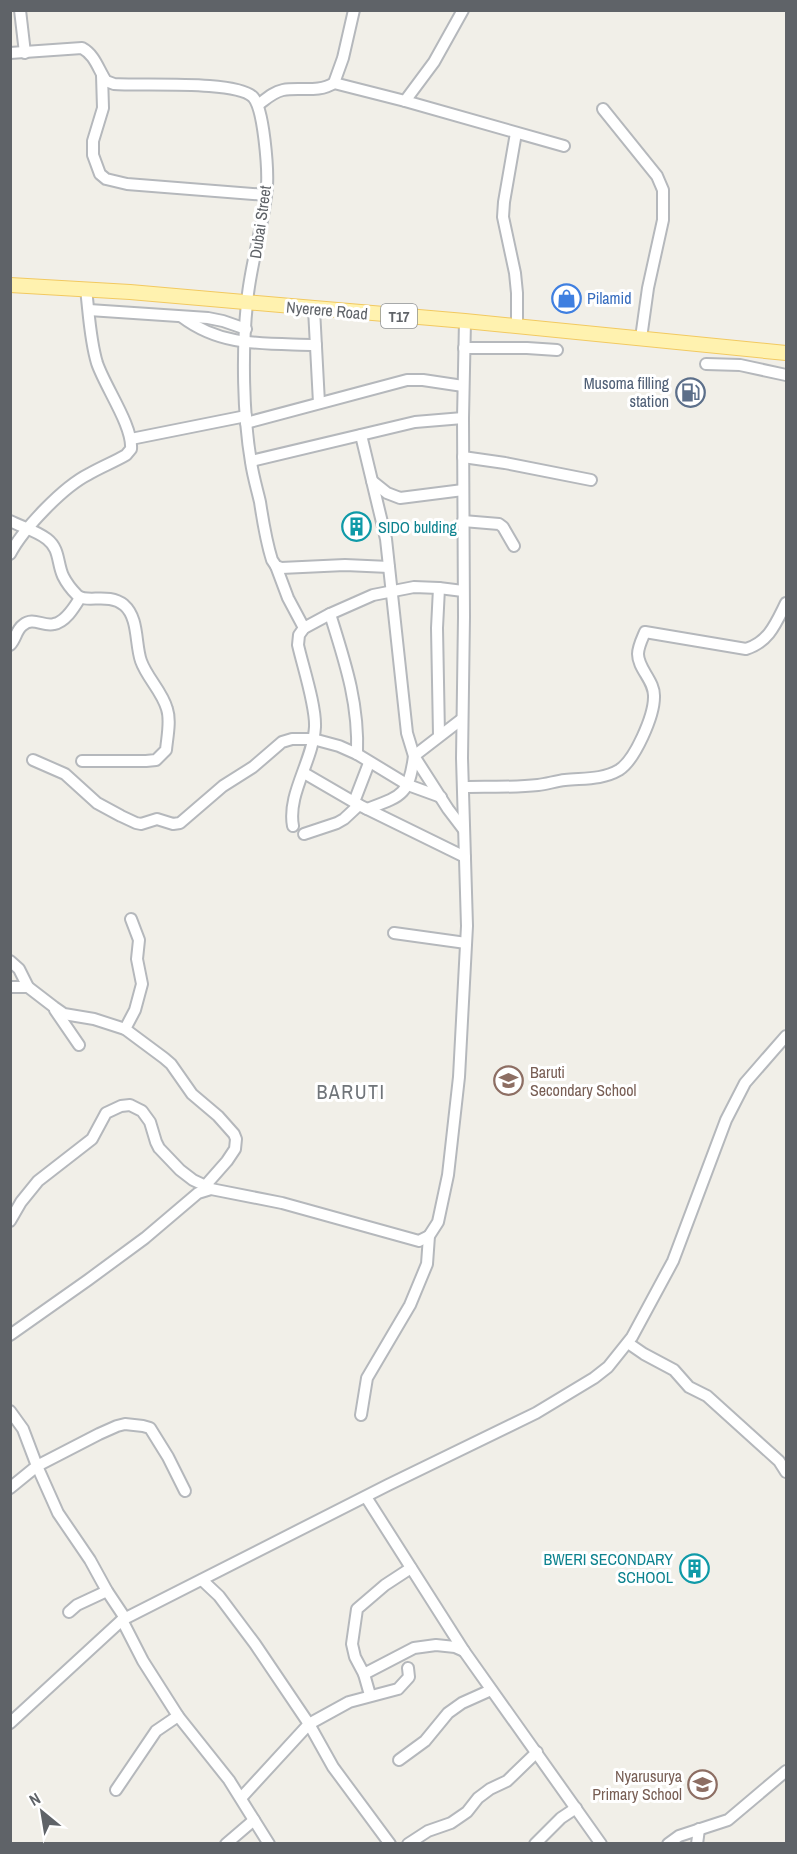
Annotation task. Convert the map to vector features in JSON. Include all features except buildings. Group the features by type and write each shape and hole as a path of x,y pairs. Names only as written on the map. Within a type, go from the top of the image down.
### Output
{"main road":[{"name":"Nyerere Road","path":"10,285 465,321 786,353"}],"street":[{"path":"20,10 25,53"},
{"path":"333,83 343,58 354,10"},
{"path":"405,101 434,62 463,10"},
{"path":"10,54 82,48 94,58 106,81 114,84 220,87 240,90 252,96 258,105 276,92 323,88 333,83 564,146"},
{"path":"102,75 103,108 92,148 97,169 106,179 127,184 266,195"},
{"name":"Dubai Street","path":"258,105 265,148 266,195 247,303 246,419 251,461 272,560 304,628"},
{"path":"603,109 657,176 663,190 663,220 648,288 641,338"},
{"path":"516,133 503,217 515,273 518,326"},
{"path":"12,549 27,529 76,483 88,474 106,467 131,449 131,439 97,363 86,290"},
{"path":"314,309 319,403"},
{"path":"89,310 223,321 246,329"},
{"path":"181,316 206,333 245,343 316,345"},
{"path":"361,1415 368,1378 417,1292 427,1264 429,1236 438,1222 448,1174 462,1049 466,943 462,719 464,591 462,418 465,321"},
{"path":"464,348 557,350"},
{"path":"706,364 740,365 786,375"},
{"path":"131,439 246,419 407,380 463,386"},
{"path":"251,461 415,422 462,418"},
{"path":"361,435 380,511 389,567 407,733 414,756 464,830"},
{"path":"463,457 591,480"},
{"path":"372,481 387,493 400,498 463,490"},
{"path":"10,521 40,535 53,545 58,552 63,576 80,597 114,599 128,609 133,621 142,663 166,706 168,721 166,750 156,760 146,762 82,761"},
{"path":"463,521 499,524 514,546"},
{"path":"276,566 289,568 323,565 389,567"},
{"path":"293,826 291,810 304,774 315,725 298,645 299,635 304,628 373,595 392,590 414,587 464,591"},
{"path":"439,588 437,628 439,735"},
{"path":"10,645 25,623 32,621 51,625 57,623 72,610 80,597"},
{"path":"464,787 536,785 561,780 592,779 619,770 628,762 645,731 654,697 650,681 638,658 645,632 746,649 757,646 767,636 786,603"},
{"path":"330,614 356,706 357,754"},
{"path":"304,834 337,824 360,805 400,795 408,785 414,756 462,719"},
{"path":"33,760 62,772 97,803 136,824 157,819 173,824 180,823 211,795 253,767 282,742 292,739 313,739 339,746 357,754 408,785 441,797"},
{"path":"360,805 369,763"},
{"path":"304,774 360,805 465,857"},
{"path":"125,1029 135,1010 142,984 137,959 139,940 131,919"},
{"path":"394,933 466,943"},
{"path":"10,961 19,969 28,987 64,1014 94,1019 125,1029 171,1064 192,1094 218,1116 236,1139 235,1149 208,1187 145,1238 10,1335"},
{"path":"10,987 28,987"},
{"path":"54,1007 79,1044"},
{"path":"10,1723 124,1619 536,1413 608,1367 628,1343 672,1261 735,1101 745,1083 786,1036"},
{"path":"10,1221 21,1202 38,1181 92,1139 106,1113 121,1106 130,1105 142,1111 150,1122 159,1148 180,1170 193,1180 208,1187 282,1203 419,1241 429,1236"},
{"path":"628,1343 674,1370 689,1387 707,1396 779,1461 786,1472"},
{"path":"10,1411 23,1429 58,1513 90,1560 124,1619 143,1661 178,1716 241,1798 269,1844"},
{"path":"10,1488 37,1466 125,1424 150,1428 185,1491"},
{"path":"366,1497 464,1651 602,1844"},
{"path":"370,1695 352,1644 357,1609 385,1585 411,1568"},
{"path":"202,1580 219,1596 249,1636 309,1724 333,1767 390,1844"},
{"path":"69,1612 77,1605 107,1591"},
{"path":"364,1674 414,1648 444,1646 464,1651"},
{"path":"241,1798 309,1724 349,1702 400,1688 409,1677 408,1668"},
{"path":"399,1760 425,1741 448,1713 462,1703 491,1690"},
{"path":"116,1790 156,1731 178,1716"},
{"path":"408,1844 428,1831 451,1823 467,1812 478,1798 507,1781 537,1752"},
{"path":"668,1844 679,1836 728,1820 786,1772"},
{"path":"535,1844 561,1818 576,1808"},
{"path":"226,1844 254,1820"},
{"path":"697,1844 699,1829"}],"place":[{"name":"Pilamid","path":"566,298"},
{"name":"Musoma filling station","path":"690,392"},
{"name":"SIDO bulding","path":"357,527"},
{"name":"Baruti Secondary School","path":"509,1081"},
{"name":"BWERI SECONDARY SCHOOL","path":"694,1568"},
{"name":"Nyarusurya Primary School","path":"703,1785"}],"district":[{"name":"BARUTI","path":"351,1091"}]}
